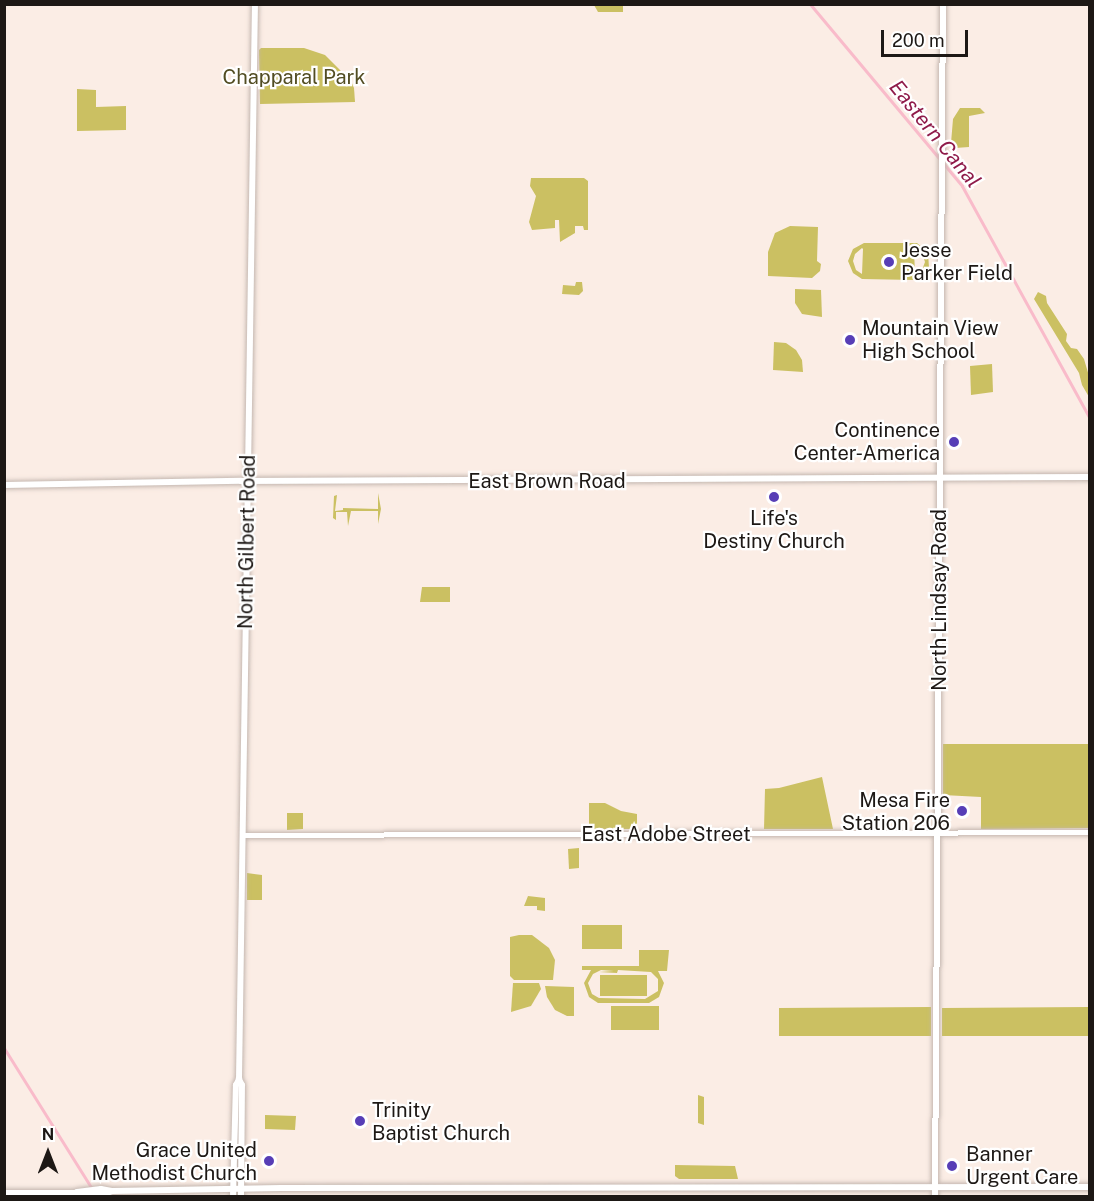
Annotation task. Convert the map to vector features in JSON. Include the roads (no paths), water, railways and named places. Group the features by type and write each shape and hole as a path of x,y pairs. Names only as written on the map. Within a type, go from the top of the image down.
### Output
{"main road":[{"name":"North Gilbert Road","path":"241,1197 242,1149 235,1110 236,1085 239,1079 255,4"},
{"name":"North Lindsay Road","path":"935,1197 943,4"},
{"name":"East Brown Road","path":"4,485 248,481 1089,477"},
{"name":"North Gilbert Road","path":"233,1197 242,1085 239,1079"},
{"path":"4,1193 234,1188 1089,1186"}],"street":[{"name":"East Adobe Street","path":"243,835 1089,832"}],"waterway":[{"name":"Eastern Canal","path":"810,4 962,186 1090,419"},
{"path":"4,1048 92,1189"}],"place":[{"name":"Jesse Parker Field","path":"889,262"},
{"name":"Mountain View High School","path":"850,340"},
{"name":"Continence Center-America","path":"954,442"},
{"name":"Life's Destiny Church","path":"774,497"},
{"name":"Mesa Fire Station 206","path":"962,811"},
{"name":"Trinity Baptist Church","path":"360,1121"},
{"name":"Grace United Methodist Church","path":"269,1161"},
{"name":"Banner Urgent Care","path":"952,1166"}],"park label":[{"name":"Chapparal Park","path":"294,77"}]}
